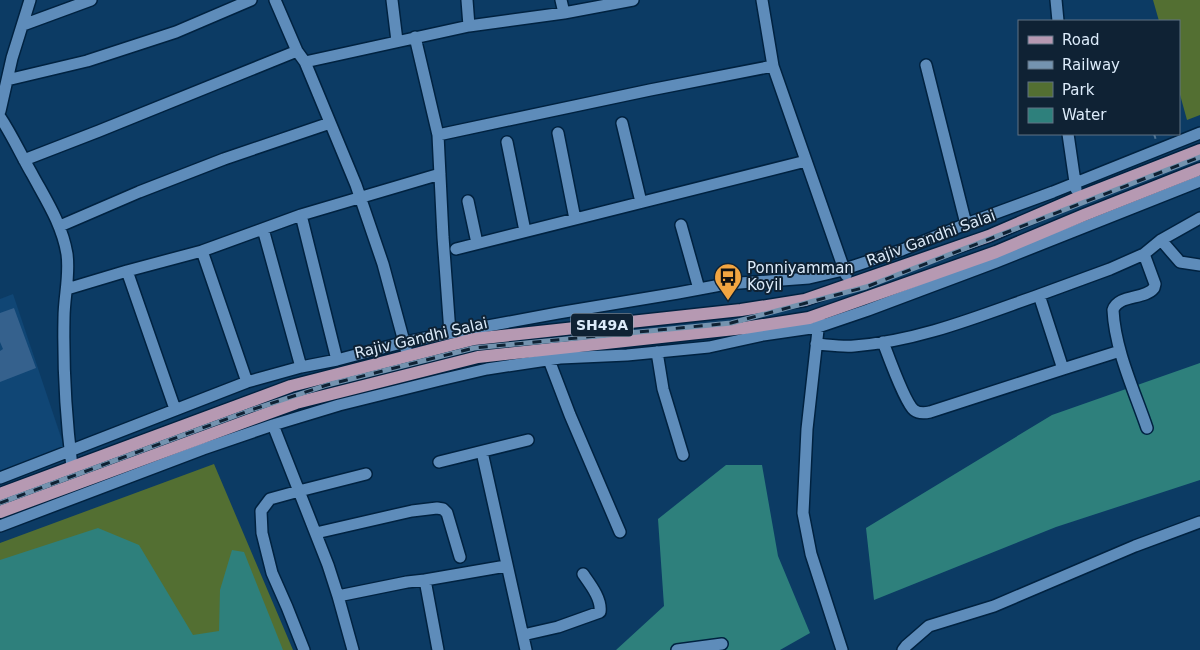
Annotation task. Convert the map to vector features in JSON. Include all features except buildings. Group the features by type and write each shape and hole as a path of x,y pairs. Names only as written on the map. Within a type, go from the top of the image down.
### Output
{"main road":[{"name":"Rajiv Gandhi Salai","path":"0,494 290,386 474,339 742,310 805,300 989,236 1077,198 1200,150"},
{"name":"Rajiv Gandhi Salai","path":"0,512 296,403 478,357 744,328 809,318 818,320 996,252 1200,169"}],"street":[{"path":"0,111 6,80 30,0"},
{"path":"22,25 91,0"},
{"path":"6,80 96,58 176,32 251,0"},
{"path":"275,0 297,51 305,62 360,198 383,264 408,356"},
{"path":"392,0 397,41"},
{"path":"467,0 469,26"},
{"path":"561,0 564,13"},
{"path":"305,62 469,26 564,13 633,0"},
{"path":"762,0 773,66 849,284"},
{"path":"1056,0 1058,20"},
{"path":"415,37 438,135 450,333"},
{"path":"24,160 297,51"},
{"path":"926,65 966,224"},
{"path":"438,135 773,66"},
{"path":"0,117 60,226 67,252 67,289 63,346 64,388 72,467"},
{"path":"622,122 641,202"},
{"path":"60,226 139,192 224,159 330,123"},
{"path":"558,133 575,219"},
{"path":"0,478 247,382 301,367 450,333 726,284 809,278 844,270 902,250 1200,133"},
{"path":"1068,135 1077,198"},
{"path":"507,142 525,232"},
{"path":"456,249 806,161"},
{"path":"67,289 202,251 302,215 440,174"},
{"path":"0,526 203,449 272,425 339,405 477,371 549,360 709,347 763,336 818,320 868,310 987,266 1200,181"},
{"path":"468,202 477,243"},
{"path":"302,215 337,360"},
{"path":"816,344 853,346 940,330 1110,269 1144,254 1161,240 1200,218"},
{"path":"681,225 699,289"},
{"path":"263,229 301,367"},
{"path":"1161,240 1180,262 1200,265"},
{"path":"202,251 247,382"},
{"path":"1144,254 1155,284 1154,288 1149,293 1119,302 1114,307 1114,317 1120,351 1146,428"},
{"path":"127,271 175,409"},
{"path":"1039,295 1063,369"},
{"path":"818,320 807,429 803,513 811,554 842,650"},
{"path":"883,342 907,400 914,411 922,413 1120,351"},
{"path":"656,352 663,389 683,455"},
{"path":"549,360 570,415 620,532"},
{"path":"272,425 328,565 353,650"},
{"path":"439,462 528,440"},
{"path":"482,452 526,650"},
{"path":"304,650 288,607 272,573 262,533 260,511 270,499 366,474"},
{"path":"316,533 412,511 444,509 447,513 460,557"},
{"path":"903,650 929,626 994,606 1135,546 1200,522"},
{"path":"338,596 407,582 506,566"},
{"path":"523,635 558,627 600,612 599,601 583,574"},
{"path":"425,580 438,650"},
{"path":"678,650 722,644"}],"shaded area":[{"path":"13,294 65,449 0,473 0,299"}],"green space":[{"path":"1153,0 1200,0 1200,115 1187,120 1180,95 1180,20 1159,20"},
{"path":"214,464 293,650 0,650 0,543"}],"water":[{"path":"1200,363 1200,480 1056,527 874,600 866,528 1052,415"},
{"path":"726,465 762,465 778,556 810,633 780,650 616,650 664,606 658,519"},
{"path":"98,528 139,545 193,635 219,631 220,590 232,550 244,552 283,650 0,650 0,560"}],"railway":[{"path":"0,503 251,410 327,385 474,348 731,323 866,287 1200,157"}],"place":[{"name":"Ponniyamman Koyil","path":"728,301"}]}
